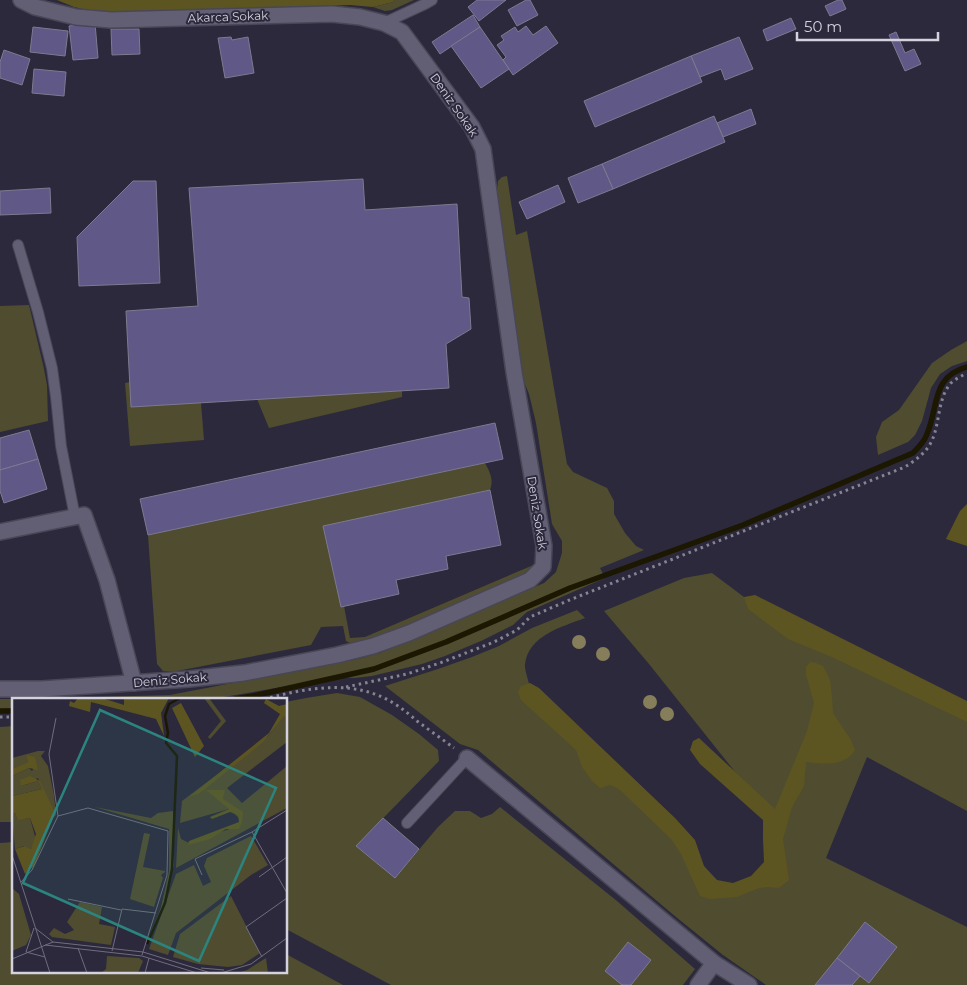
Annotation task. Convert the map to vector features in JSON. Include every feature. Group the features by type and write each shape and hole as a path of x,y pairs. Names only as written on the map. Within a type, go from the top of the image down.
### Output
{"street":[{"name":"Akarca Sokak","path":"21,0 35,8 76,17 111,20 332,14 360,17 384,23"},
{"name":"Deniz Sokak","path":"0,689 42,689 189,679 244,673 337,655 373,646 409,632 530,580 543,567 544,546 514,372 483,149 472,127 402,32 384,23"},
{"path":"0,532 84,515 107,580 134,683"},
{"path":"467,758 714,963 748,985"},
{"path":"698,985 714,963"}],"lane":[{"path":"384,23 432,0"},
{"path":"18,245 52,368 61,446 75,517"},
{"path":"407,823 467,758"}],"path":[{"path":"268,698 319,688 346,687 407,674 440,663 494,642 517,630 530,617 567,601 906,467 930,446 945,392 952,382 967,374"},
{"path":"346,687 371,693 395,704 467,758"}],"shaded area":[{"path":"57,0 394,0 393,2 373,7 350,5 100,13 74,7"},
{"path":"394,0 414,0 392,10 385,11 373,7 393,2"},
{"path":"507,176 516,235 527,231 567,464 573,472 607,488 614,501 614,514 625,533 636,546 644,550 600,568 605,578 527,612 513,625 481,641 422,664 372,676 339,677 218,698 60,698 170,695 358,659 380,653 544,583 556,572 562,553 562,541 552,524 536,423 529,394 518,367 497,190 498,181 502,177"},
{"path":"29,305 47,385 48,421 0,432 0,306"},
{"path":"967,341 967,361 952,366 940,374 931,388 922,421 915,435 908,442 878,455 876,437 882,422 899,410 932,363"},
{"path":"130,382 201,403 204,440 130,446 125,383"},
{"path":"402,391 402,397 269,428 257,399"},
{"path":"485,463 490,473 490,490 324,526 341,606 344,606 350,638 365,637 531,566 532,569 518,578 368,642 350,643 346,641 343,626 321,627 311,645 177,671 163,671 157,664 148,535"},
{"path":"967,504 967,546 946,539 960,511"},
{"path":"712,573 744,597 967,710 967,811 867,757 826,858 967,927 967,985 766,985 723,955 676,917 478,750 460,744 385,686 472,657 499,646 532,628 577,610 585,618 557,629 540,639 528,654 525,667 530,691 675,829 714,888 748,885 766,868 774,810 736,773 604,611 684,578"},
{"path":"755,595 967,701 967,722 834,658 788,639 748,609 744,597"},
{"path":"810,662 823,666 830,680 833,713 851,740 855,750 840,762 826,764 806,762 804,786 792,807 783,839 789,880 779,888 759,888 737,897 710,899 700,896 681,854 671,839 619,789 610,785 600,788 592,781 582,767 576,750 521,700 518,692 521,686 530,683 539,688 675,818 695,840 704,866 717,880 733,883 751,876 764,862 763,820 700,764 690,750 693,741 699,738 775,809 807,731 814,703 806,675 806,667"},
{"path":"337,693 360,697 392,715 438,750 439,761 356,846 395,878 438,827 455,811 470,811 481,818 492,814 500,807 617,901 695,969 683,985 391,985 288,930 288,702"},
{"path":"0,699 12,699 12,708 0,709"},
{"path":"12,726 12,822 0,822 0,727"},
{"path":"12,842 12,972 288,972 288,955 343,985 0,985 0,843"}],"building":[{"path":"477,0 506,0 479,21 468,7"},
{"path":"526,0 530,0 538,15 517,26 508,10"},
{"path":"842,0 846,9 830,16 825,6"},
{"path":"473,15 480,27 440,54 432,42"},
{"path":"791,18 796,29 767,41 763,30"},
{"path":"95,23 98,58 73,60 69,26"},
{"path":"526,26 533,35 546,26 558,43 513,75 503,60 506,57 497,45 504,40 501,36 515,27 518,32"},
{"path":"33,27 68,31 65,56 30,52"},
{"path":"480,27 509,69 481,88 451,46"},
{"path":"111,29 139,29 140,54 112,55"},
{"path":"896,32 905,53 914,49 921,64 905,71 889,35"},
{"path":"231,37 232,40 248,37 254,73 225,78 218,38"},
{"path":"739,37 753,69 725,80 721,69 700,77 691,56"},
{"path":"4,50 30,59 22,85 0,78 0,62"},
{"path":"691,56 702,82 595,127 584,101"},
{"path":"34,69 66,72 64,96 32,93"},
{"path":"751,109 756,124 723,137 717,123"},
{"path":"714,116 725,142 613,189 602,164"},
{"path":"602,164 613,189 578,203 568,178"},
{"path":"363,179 365,210 457,204 462,297 469,298 471,329 446,344 449,388 131,407 126,311 198,306 189,188"},
{"path":"133,181 156,181 160,283 79,286 77,237"},
{"path":"558,185 565,202 527,219 519,202"},
{"path":"50,188 51,213 0,215 0,191"},
{"path":"495,423 503,459 148,535 140,499"},
{"path":"29,430 38,459 0,470 0,438"},
{"path":"38,459 47,489 4,503 0,491 0,470"},
{"path":"490,490 501,545 446,556 448,569 396,580 399,594 341,607 323,526"},
{"path":"383,818 419,849 395,878 356,846"},
{"path":"865,922 897,947 869,983 837,958"},
{"path":"628,942 651,960 631,985 622,985 605,971"},
{"path":"837,958 860,976 852,985 815,985"}],"waterway":[{"path":"241,698 374,669 446,642 570,588 743,525 913,453 926,437 942,385 955,372 967,367"},
{"path":"0,711 12,711"}]}
